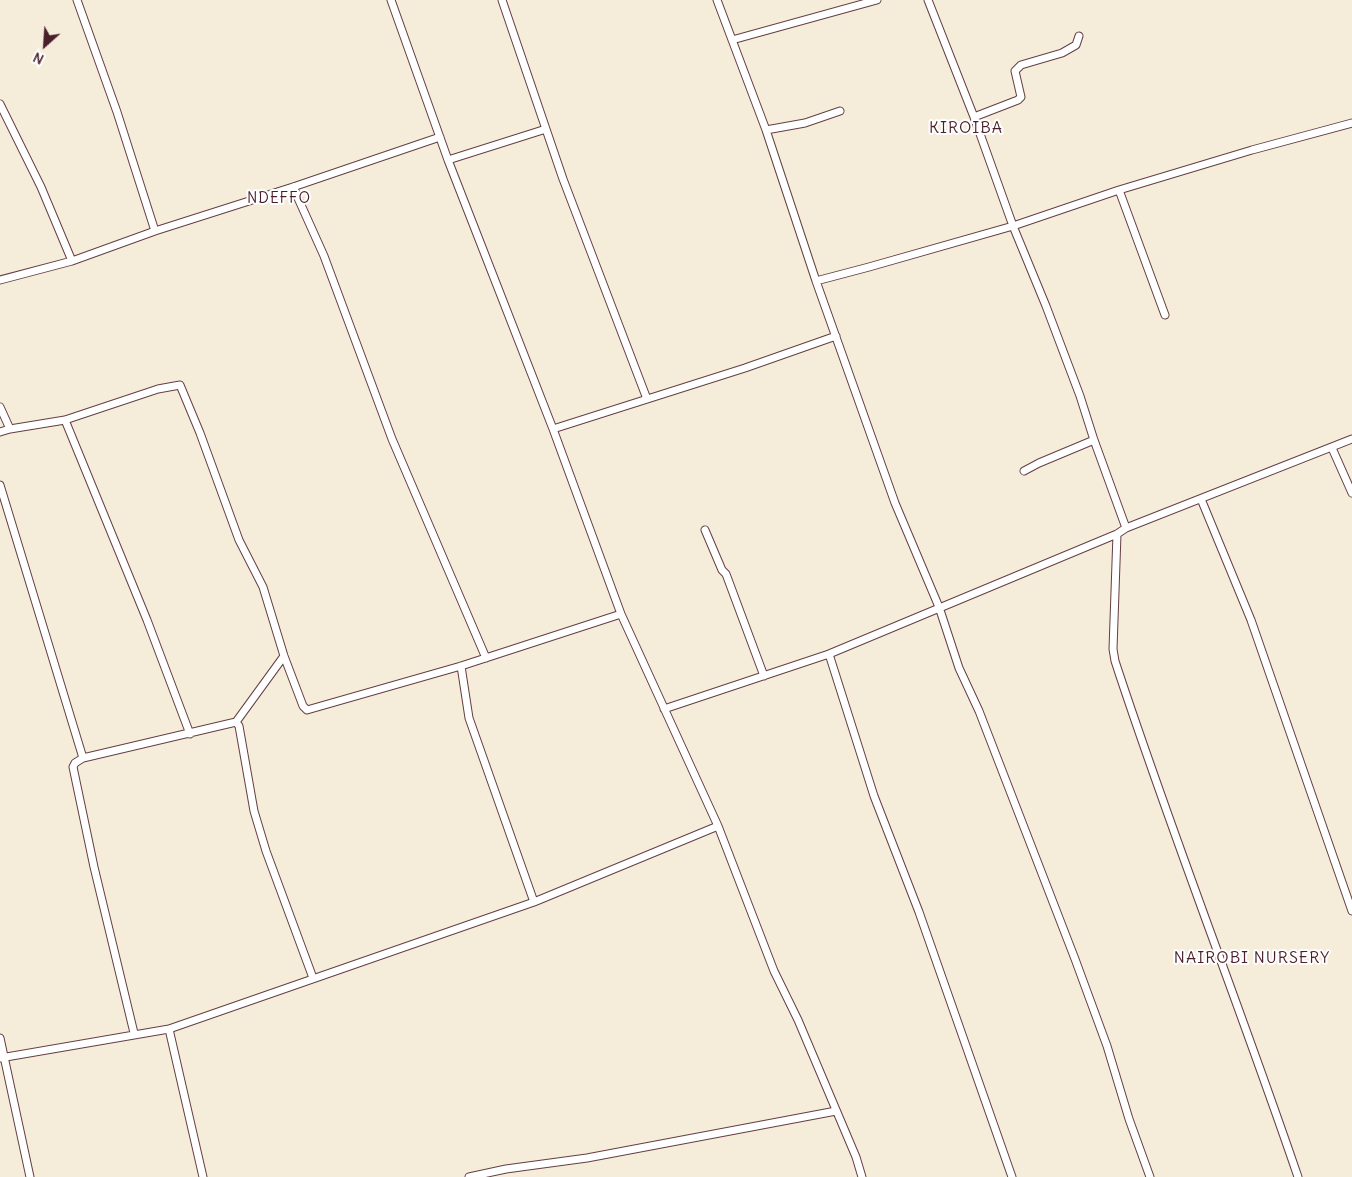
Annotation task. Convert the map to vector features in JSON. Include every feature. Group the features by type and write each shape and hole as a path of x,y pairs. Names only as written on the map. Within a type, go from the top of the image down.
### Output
{"street":[{"path":"77,0 155,231"},
{"path":"391,0 448,160 553,429 621,614 718,826 774,970 798,1020 856,1157 862,1177"},
{"path":"502,0 546,129 647,399"},
{"path":"717,0 766,130 816,281 895,503 939,607 959,668 980,711 1075,959 1107,1046 1129,1119 1150,1177"},
{"path":"732,40 852,3 877,0"},
{"path":"928,0 1080,396 1126,528"},
{"path":"974,117 1018,100 1021,97 1015,71 1021,65 1062,53 1076,45 1079,36"},
{"path":"0,104 41,187 72,261"},
{"path":"766,130 805,123 840,111"},
{"path":"816,281 1014,226 1119,190 1252,150 1352,123"},
{"path":"448,160 546,129"},
{"path":"0,280 72,261 155,231 293,188 440,137"},
{"path":"293,188 324,256 392,439 486,658"},
{"path":"1119,190 1165,315"},
{"path":"553,429 745,368 836,336"},
{"path":"0,432 65,420 158,389 180,384 239,540 263,588 284,656 303,706 307,710 461,666 621,614"},
{"path":"0,407 10,429"},
{"path":"65,420 147,620 190,734"},
{"path":"664,709 829,654 1118,534 1126,528 1352,439"},
{"path":"1024,471 1094,440"},
{"path":"1332,448 1352,493"},
{"path":"0,485 82,758"},
{"path":"1201,499 1251,620 1352,911"},
{"path":"706,530 722,570 726,574 764,676"},
{"path":"1118,534 1113,649 1115,661 1150,769 1262,1070 1298,1177"},
{"path":"829,654 874,796 919,912 1012,1177"},
{"path":"134,1034 73,768 74,762 82,758 236,722 284,656"},
{"path":"461,666 469,718 534,902"},
{"path":"236,722 239,726 254,812 266,851 313,978"},
{"path":"2,1058 169,1028 534,902 718,826"},
{"path":"169,1028 203,1177"},
{"path":"0,1038 2,1058 30,1177"},
{"path":"469,1177 506,1169 587,1158 836,1110"}],"district":[{"name":"KIROIBA","path":"966,128"},
{"name":"NDEFFO","path":"279,199"},
{"name":"NAIROBI NURSERY","path":"1252,958"}]}
